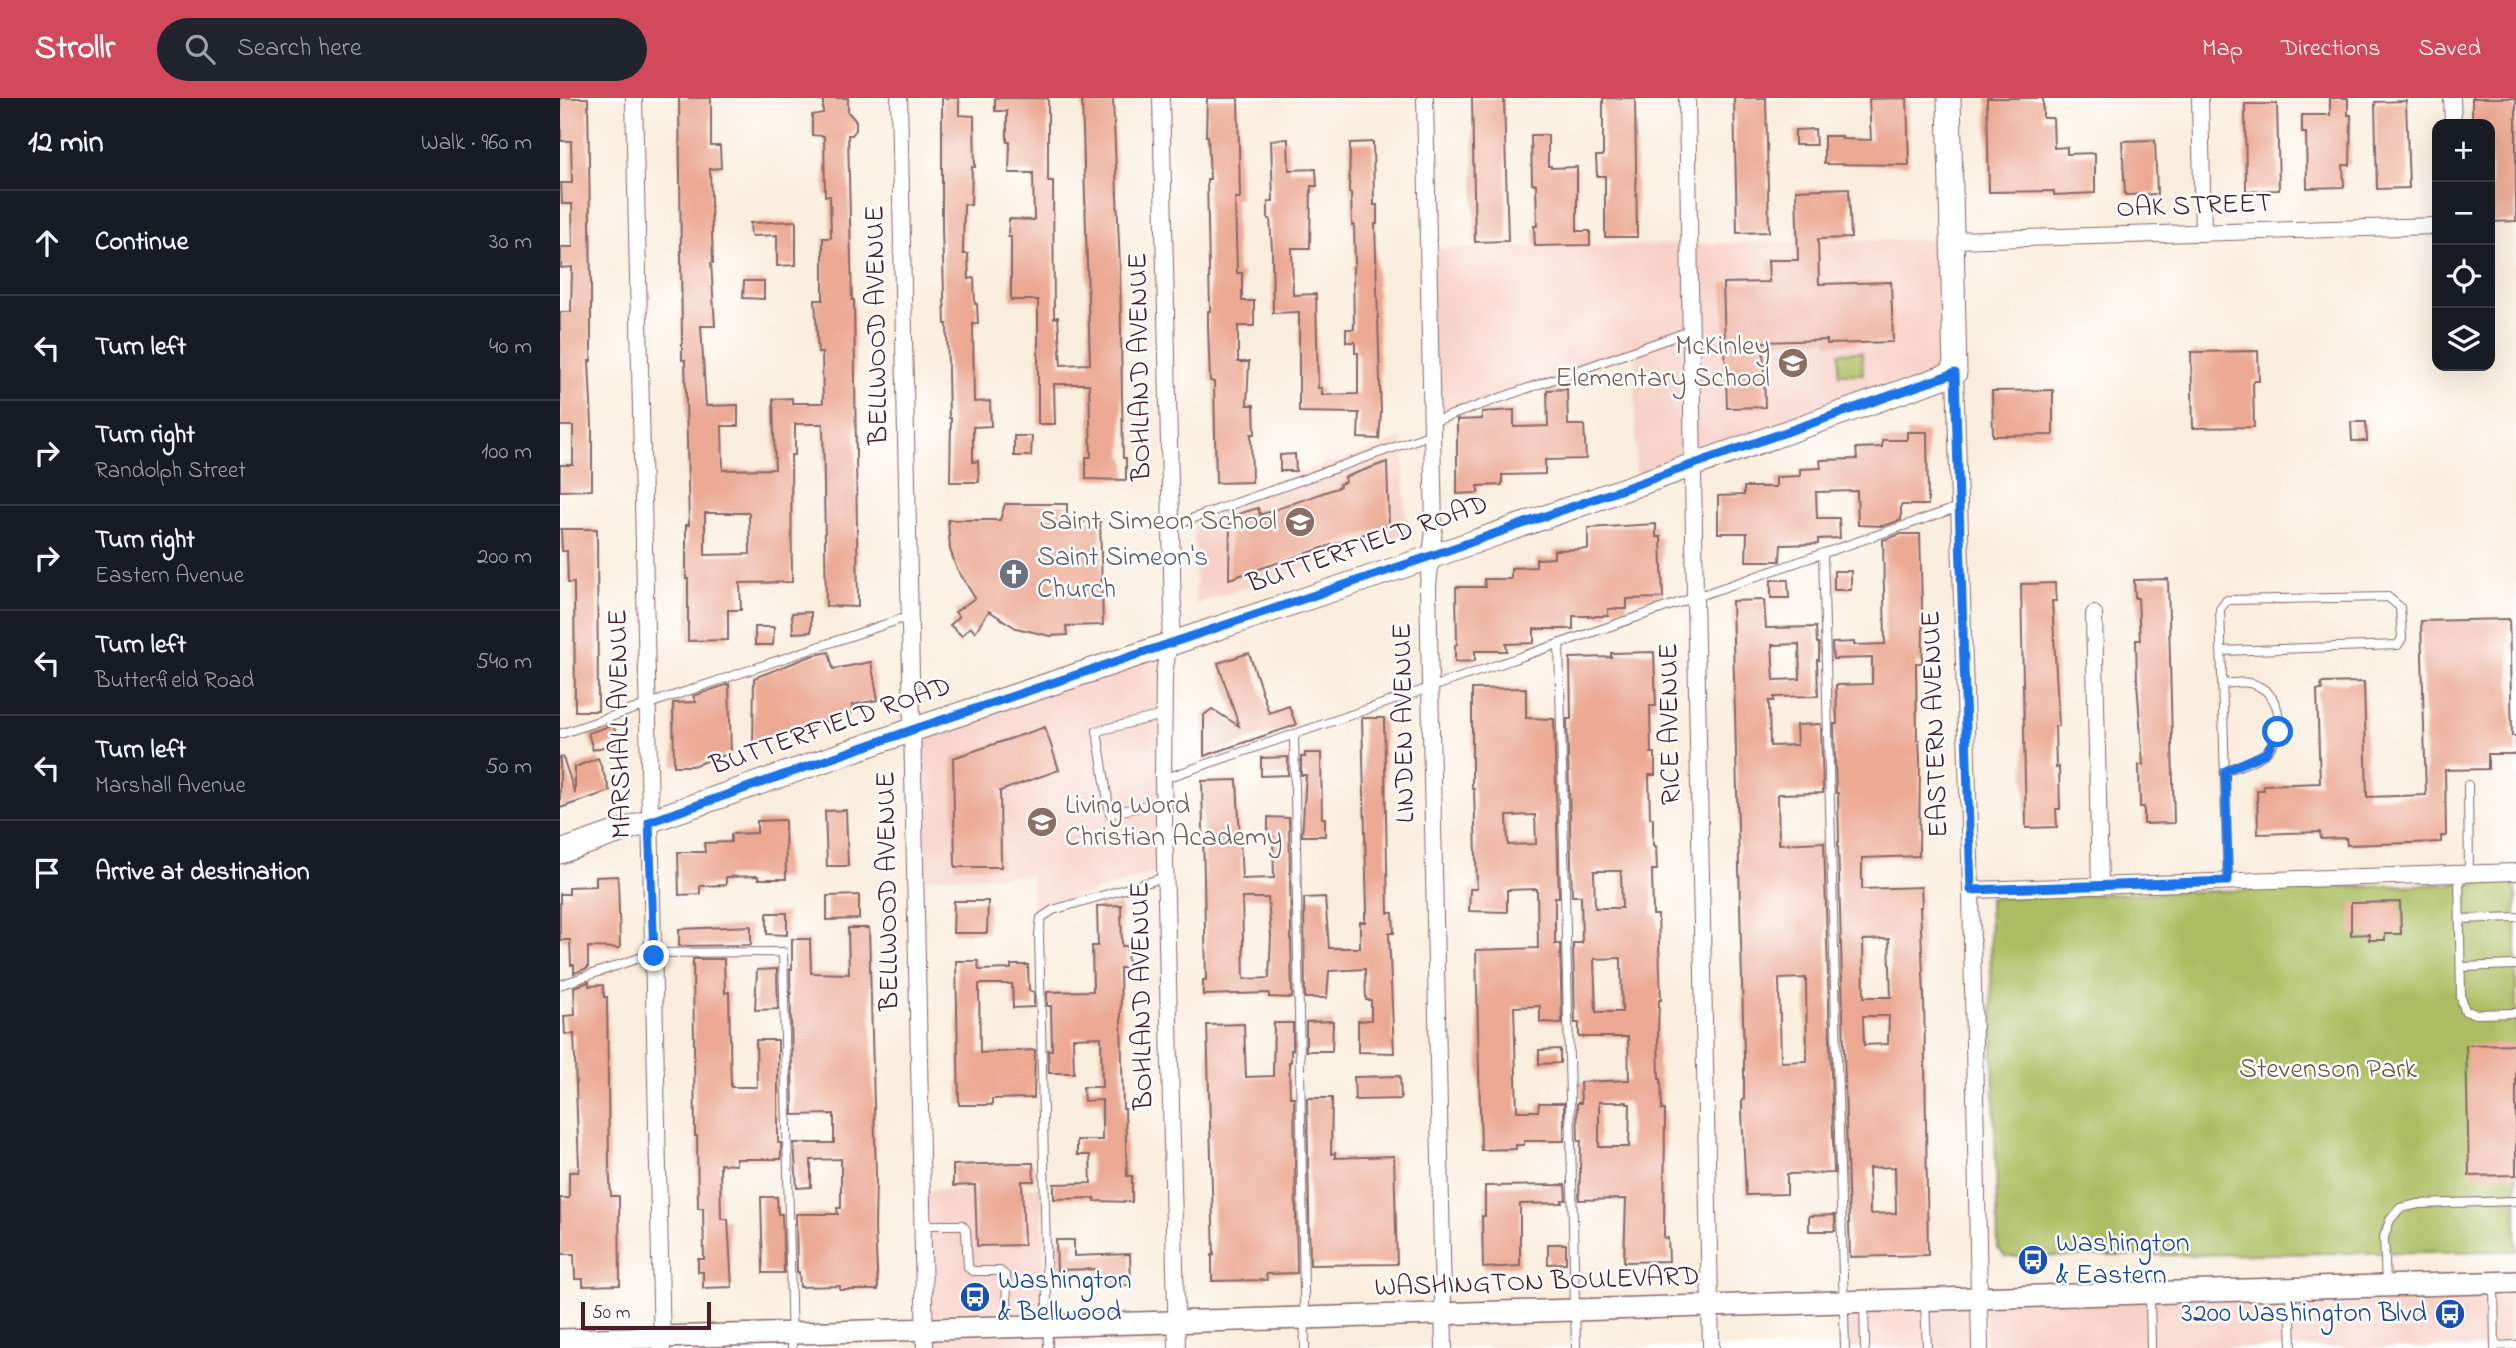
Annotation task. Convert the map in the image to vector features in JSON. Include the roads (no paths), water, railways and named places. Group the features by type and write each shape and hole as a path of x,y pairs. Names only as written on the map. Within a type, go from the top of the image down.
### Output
{"main road":[{"name":"EASTERN AVENUE","path":"1949,98 1955,373"},
{"name":"BUTTERFIELD ROAD","path":"560,852 912,730 1431,556 1955,373"}],"street":[{"name":"MARSHALL AVENUE","path":"634,98 662,1342"},
{"name":"BELLWOOD AVENUE","path":"899,98 925,1338"},
{"name":"BOHLAND AVENUE","path":"1161,98 1173,614 1164,675 1163,779 1178,1348"},
{"name":"LINDEN AVENUE","path":"1425,98 1434,528 1428,586 1444,1348"},
{"name":"RICE AVENUE","path":"1687,98 1711,1348"},
{"path":"2200,98 2203,233"},
{"path":"2452,98 2453,119"},
{"name":"OAK STREET","path":"1952,240 2432,226"},
{"name":"EASTERN AVENUE","path":"1955,373 1971,890 1980,1348"},
{"path":"2094,614 2100,886"},
{"path":"1971,890 2516,872"},
{"name":"WASHINGTON BOULEVARD","path":"560,1340 662,1342 925,1338 1008,1326 2516,1282"}],"lane":[{"path":"1171,526 1691,331"},
{"path":"1163,779 1959,507"},
{"path":"1823,553 1854,1301 1865,1348"},
{"path":"2221,651 2398,645 2402,638 2400,607 2388,597 2227,600 2220,609 2221,651 2228,881"},
{"path":"560,734 910,616"},
{"path":"1559,643 1576,1348"},
{"path":"2222,684 2246,682 2258,685 2270,694 2279,720 2278,732 2266,753 2225,771"},
{"path":"1164,715 1097,732 1110,814 1164,801"},
{"path":"1294,734 1306,1348"},
{"path":"2468,785 2460,919 2461,997 2465,1011 2477,1014 2516,1013"},
{"path":"1048,1348 1041,918 1053,910 1166,877"},
{"path":"2460,919 2516,917"},
{"path":"560,985 654,953 783,952 792,1340"},
{"path":"2461,967 2516,965"},
{"path":"2386,1286 2384,1237 2390,1220 2400,1209 2419,1204 2516,1201"},
{"path":"922,1225 961,1225 966,1230 968,1267 972,1271 1000,1271 1006,1276 1008,1326"},
{"path":"2493,1282 2495,1347 2516,1345"},
{"path":"2290,1289 2292,1348"},
{"path":"2150,1293 2151,1348"},
{"path":"1925,1299 1927,1348"},
{"path":"1845,1348 1854,1301"}],"place":[{"name":"McKinley Elementary School","path":"1793,363"},
{"name":"Saint Simeon School","path":"1300,522"},
{"name":"Saint Simeon's Church","path":"1014,574"},
{"name":"Living Word Christian Academy","path":"1042,822"},
{"name":"Washington & Eastern","path":"2033,1260"},
{"name":"Washington & Bellwood","path":"975,1297"},
{"name":"3200 Washington Blvd","path":"2450,1314"}],"park label":[{"name":"Stevenson Park","path":"2328,1070"}]}
